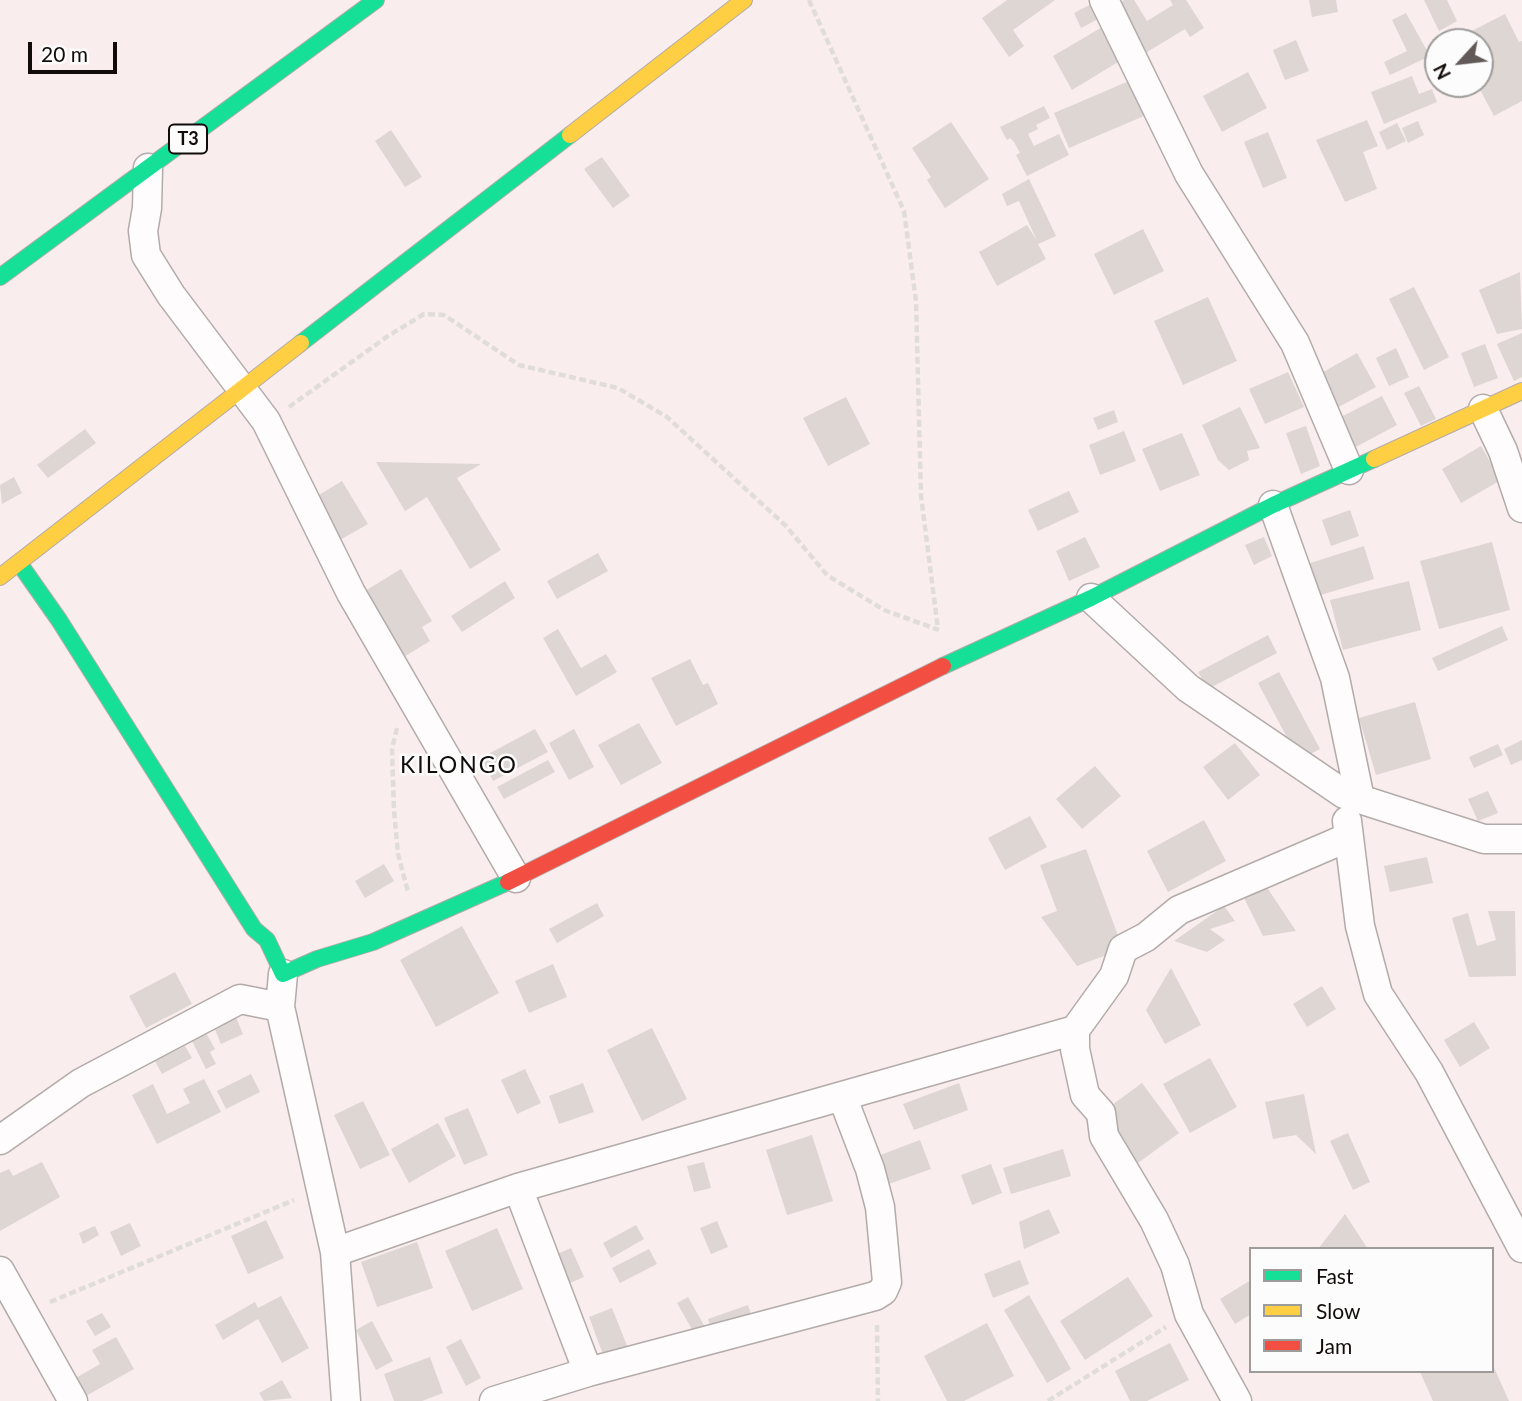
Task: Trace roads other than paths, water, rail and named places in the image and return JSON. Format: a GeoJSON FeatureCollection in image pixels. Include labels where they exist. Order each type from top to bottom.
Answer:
{"type":"FeatureCollection","features":[{"type":"Feature","properties":{"kind":"main road","name":"T3"},"geometry":{"type":"LineString","coordinates":[[0,277],[376,0]]}},
{"type":"Feature","properties":{"kind":"main road"},"geometry":{"type":"LineString","coordinates":[[0,577],[744,0]]}},
{"type":"Feature","properties":{"kind":"main road"},"geometry":{"type":"LineString","coordinates":[[19,563],[60,620],[254,929],[267,940],[283,974],[416,923],[516,878],[982,646],[1091,598],[1273,505],[1522,391]]}},
{"type":"Feature","properties":{"kind":"street"},"geometry":{"type":"LineString","coordinates":[[1104,0],[1189,174],[1295,343],[1349,470]]}},
{"type":"Feature","properties":{"kind":"street"},"geometry":{"type":"LineString","coordinates":[[148,168],[143,231],[146,255],[171,295],[266,421],[351,593],[405,691],[516,878]]}},
{"type":"Feature","properties":{"kind":"street"},"geometry":{"type":"LineString","coordinates":[[1483,409],[1503,450],[1522,508]]}},
{"type":"Feature","properties":{"kind":"street"},"geometry":{"type":"LineString","coordinates":[[1273,505],[1335,678],[1352,796],[1349,837],[1360,926],[1378,994],[1429,1072],[1522,1248]]}},
{"type":"Feature","properties":{"kind":"street"},"geometry":{"type":"LineString","coordinates":[[1091,598],[1188,688],[1352,796],[1484,839],[1522,839]]}},
{"type":"Feature","properties":{"kind":"street"},"geometry":{"type":"LineString","coordinates":[[1237,1401],[1189,1314],[1175,1265],[1154,1220],[1104,1136],[1101,1113],[1085,1095],[1074,1049],[1075,1030],[1114,976],[1123,948],[1146,937],[1179,910],[1349,837]]}},
{"type":"Feature","properties":{"kind":"street"},"geometry":{"type":"LineString","coordinates":[[283,974],[280,1007],[335,1252],[346,1401]]}},
{"type":"Feature","properties":{"kind":"street"},"geometry":{"type":"LineString","coordinates":[[0,1140],[81,1083],[240,999],[280,1007]]}},
{"type":"Feature","properties":{"kind":"street"},"geometry":{"type":"LineString","coordinates":[[335,1252],[518,1188],[1075,1030]]}},
{"type":"Feature","properties":{"kind":"street"},"geometry":{"type":"LineString","coordinates":[[494,1401],[588,1372],[875,1296],[883,1291],[887,1283],[880,1207],[870,1169],[842,1096]]}},
{"type":"Feature","properties":{"kind":"street"},"geometry":{"type":"LineString","coordinates":[[518,1188],[588,1372]]}},
{"type":"Feature","properties":{"kind":"street"},"geometry":{"type":"LineString","coordinates":[[0,1271],[73,1401]]}},
{"type":"Feature","properties":{"kind":"district","name":"KILONGO"},"geometry":{"type":"Point","coordinates":[459,766]}}]}
